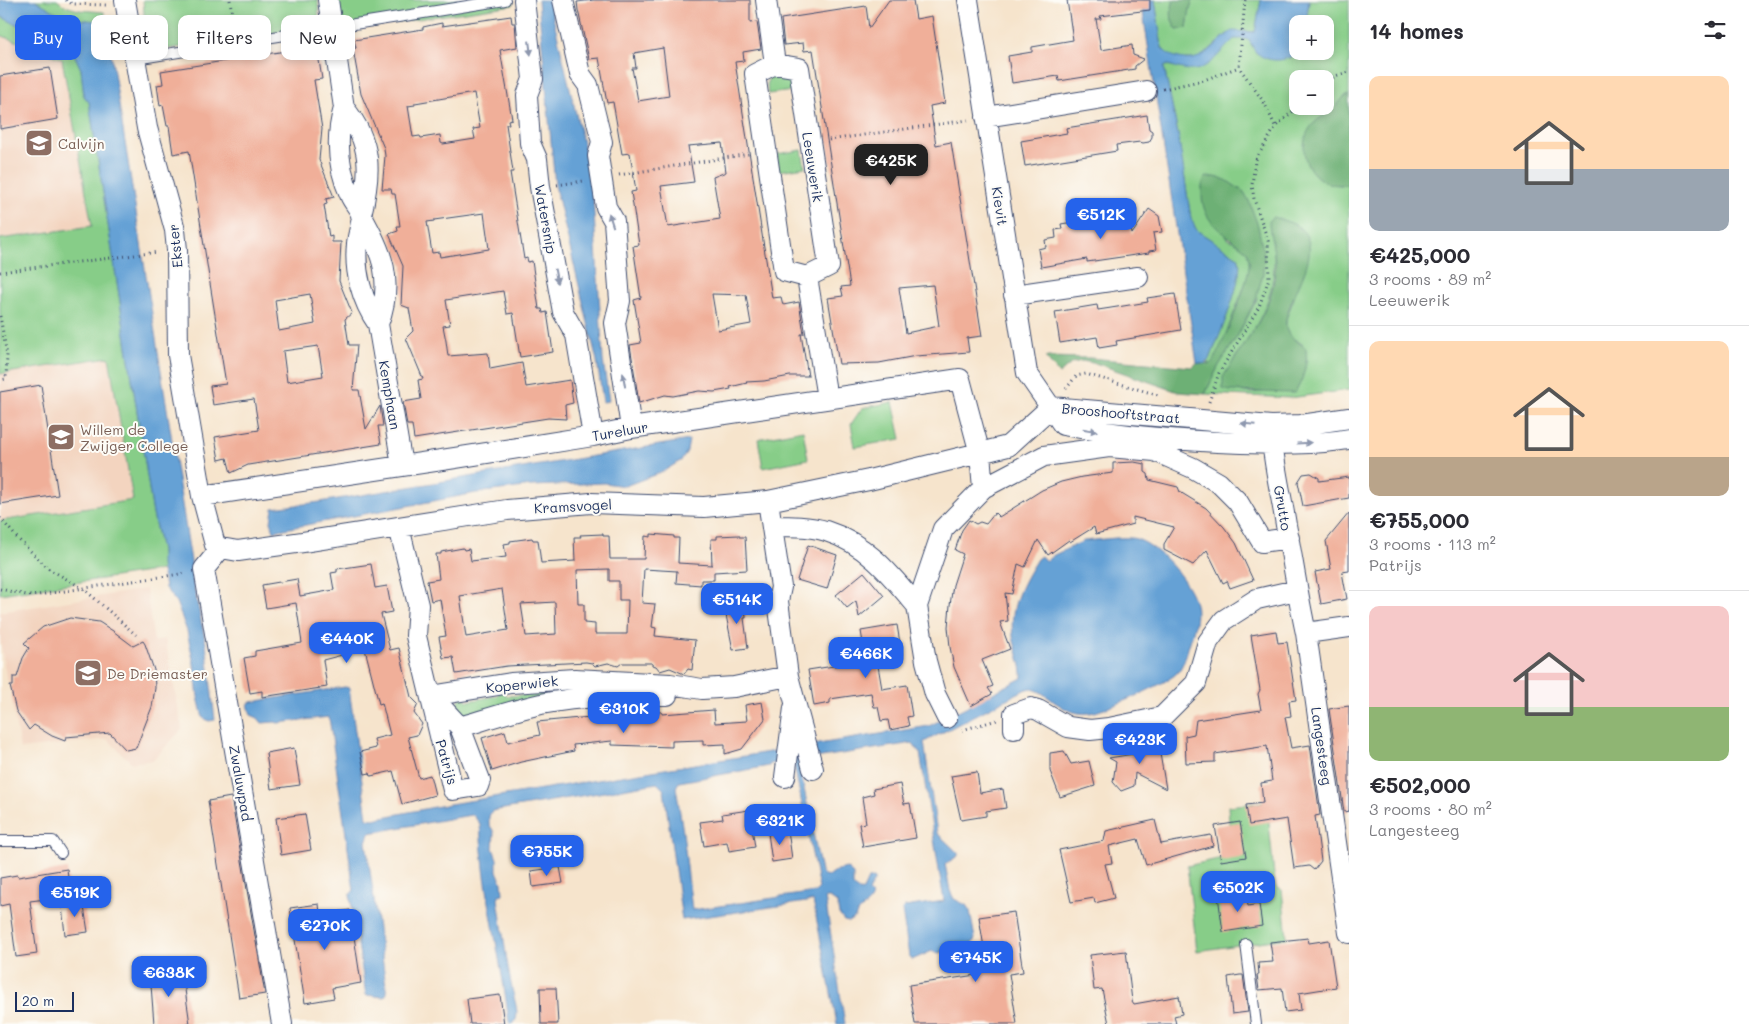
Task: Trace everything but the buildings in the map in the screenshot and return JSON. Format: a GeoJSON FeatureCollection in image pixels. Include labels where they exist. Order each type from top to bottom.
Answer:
{"type":"FeatureCollection","features":[{"type":"Feature","properties":{"kind":"street","name":"Kemphaan"},"geometry":{"type":"LineString","coordinates":[[328,0],[330,15]]}},
{"type":"Feature","properties":{"kind":"street","name":"Watersnip"},"geometry":{"type":"LineString","coordinates":[[524,0],[533,79],[527,95],[530,143],[537,159],[540,187],[563,312],[576,335],[593,436]]}},
{"type":"Feature","properties":{"kind":"street"},"geometry":{"type":"LineString","coordinates":[[563,0],[580,74],[588,85],[602,142],[598,156],[606,207],[614,222],[620,301],[615,323],[631,428]]}},
{"type":"Feature","properties":{"kind":"street"},"geometry":{"type":"LineString","coordinates":[[766,0],[775,64],[755,74],[784,271],[807,277],[827,398]]}},
{"type":"Feature","properties":{"kind":"street","name":"Kievit"},"geometry":{"type":"LineString","coordinates":[[968,0],[1026,374],[1051,407]]}},
{"type":"Feature","properties":{"kind":"street","name":"Ekster"},"geometry":{"type":"LineString","coordinates":[[120,1],[124,15]]}},
{"type":"Feature","properties":{"kind":"street","name":"Ekster"},"geometry":{"type":"LineString","coordinates":[[135,60],[147,128],[175,230],[177,250],[178,355],[202,496]]}},
{"type":"Feature","properties":{"kind":"street","name":"Kemphaan"},"geometry":{"type":"LineString","coordinates":[[337,60],[344,108],[339,124],[338,154],[342,174],[351,197],[375,240],[384,265],[386,290],[378,324]]}},
{"type":"Feature","properties":{"kind":"street","name":"Leeuwerik"},"geometry":{"type":"LineString","coordinates":[[775,64],[799,68],[829,266],[807,277]]}},
{"type":"Feature","properties":{"kind":"street"},"geometry":{"type":"LineString","coordinates":[[986,117],[1146,91]]}},
{"type":"Feature","properties":{"kind":"street","name":"Kemphaan"},"geometry":{"type":"LineString","coordinates":[[344,108],[354,121],[366,149],[369,170],[367,191],[361,215],[356,261],[362,289],[370,312],[378,324],[402,465]]}},
{"type":"Feature","properties":{"kind":"street"},"geometry":{"type":"LineString","coordinates":[[1014,295],[1138,276]]}},
{"type":"Feature","properties":{"kind":"street","name":"Tureluur"},"geometry":{"type":"LineString","coordinates":[[202,496],[593,436],[631,428],[960,379],[980,454]]}},
{"type":"Feature","properties":{"kind":"street","name":"Brooshooftstraat"},"geometry":{"type":"LineString","coordinates":[[1051,407],[1063,425],[1105,433],[1214,442],[1272,435],[1349,439]]}},
{"type":"Feature","properties":{"kind":"street","name":"Kramsvogel"},"geometry":{"type":"LineString","coordinates":[[222,548],[238,551],[507,510],[591,503],[704,507],[768,500],[980,454],[1008,446],[1051,407]]}},
{"type":"Feature","properties":{"kind":"street","name":"Brooshooftstraat"},"geometry":{"type":"LineString","coordinates":[[1272,435],[1302,425],[1349,418]]}},
{"type":"Feature","properties":{"kind":"street","name":"Grutto"},"geometry":{"type":"LineString","coordinates":[[1272,435],[1296,590]]}},
{"type":"Feature","properties":{"kind":"street"},"geometry":{"type":"LineString","coordinates":[[950,724],[935,694],[926,661],[917,606],[943,529],[983,488],[1044,456],[1109,447],[1155,451],[1193,468],[1218,483],[1238,502],[1262,542],[1289,538]]}},
{"type":"Feature","properties":{"kind":"street"},"geometry":{"type":"LineString","coordinates":[[980,454],[983,488]]}},
{"type":"Feature","properties":{"kind":"street"},"geometry":{"type":"LineString","coordinates":[[202,496],[215,545],[222,548]]}},
{"type":"Feature","properties":{"kind":"street"},"geometry":{"type":"LineString","coordinates":[[768,500],[781,587],[778,601],[788,676],[795,699],[798,761]]}},
{"type":"Feature","properties":{"kind":"street"},"geometry":{"type":"LineString","coordinates":[[773,526],[825,531],[851,541],[871,555],[888,571],[917,606]]}},
{"type":"Feature","properties":{"kind":"street","name":"Patrijs"},"geometry":{"type":"LineString","coordinates":[[398,527],[418,605],[416,636],[453,790],[478,786],[480,780],[460,727],[431,696]]}},
{"type":"Feature","properties":{"kind":"street","name":"Zwaluwpad"},"geometry":{"type":"LineString","coordinates":[[222,548],[204,569],[282,1024]]}},
{"type":"Feature","properties":{"kind":"street"},"geometry":{"type":"LineString","coordinates":[[1014,722],[1031,708],[1068,726],[1090,730],[1162,717],[1196,683],[1208,642],[1224,620],[1257,599],[1296,590]]}},
{"type":"Feature","properties":{"kind":"street","name":"Langesteeg"},"geometry":{"type":"LineString","coordinates":[[1296,590],[1306,632],[1349,933]]}},
{"type":"Feature","properties":{"kind":"street"},"geometry":{"type":"LineString","coordinates":[[1306,632],[1349,627]]}},
{"type":"Feature","properties":{"kind":"street","name":"Koperwiek"},"geometry":{"type":"LineString","coordinates":[[460,727],[501,714],[580,698],[624,695],[669,695],[734,687],[788,676]]}},
{"type":"Feature","properties":{"kind":"street","name":"Koperwiek"},"geometry":{"type":"LineString","coordinates":[[431,696],[510,683],[575,679],[670,684],[702,690]]}},
{"type":"Feature","properties":{"kind":"lane"},"geometry":{"type":"LineString","coordinates":[[355,23],[504,0]]}},
{"type":"Feature","properties":{"kind":"lane"},"geometry":{"type":"LineString","coordinates":[[0,841],[53,840],[61,853]]}},
{"type":"Feature","properties":{"kind":"lane"},"geometry":{"type":"LineString","coordinates":[[1246,944],[1256,1024]]}},
{"type":"Feature","properties":{"kind":"path"},"geometry":{"type":"LineString","coordinates":[[66,0],[72,4],[105,6],[120,1]]}},
{"type":"Feature","properties":{"kind":"path"},"geometry":{"type":"LineString","coordinates":[[230,0],[232,15]]}},
{"type":"Feature","properties":{"kind":"path"},"geometry":{"type":"LineString","coordinates":[[1245,0],[1239,67],[1265,104],[1276,126]]}},
{"type":"Feature","properties":{"kind":"path"},"geometry":{"type":"LineString","coordinates":[[1171,88],[1204,80],[1239,67]]}},
{"type":"Feature","properties":{"kind":"path"},"geometry":{"type":"LineString","coordinates":[[1334,77],[1349,72]]}},
{"type":"Feature","properties":{"kind":"path"},"geometry":{"type":"LineString","coordinates":[[1208,405],[1219,373],[1260,307],[1267,285],[1268,241],[1254,199],[1252,185],[1256,161],[1276,126],[1289,115]]}},
{"type":"Feature","properties":{"kind":"path"},"geometry":{"type":"LineString","coordinates":[[552,186],[584,181]]}},
{"type":"Feature","properties":{"kind":"path"},"geometry":{"type":"LineString","coordinates":[[0,272],[160,251]]}},
{"type":"Feature","properties":{"kind":"path"},"geometry":{"type":"LineString","coordinates":[[0,316],[7,355],[6,379],[0,380]]}},
{"type":"Feature","properties":{"kind":"path"},"geometry":{"type":"LineString","coordinates":[[0,518],[19,540],[49,569],[84,589],[136,636]]}},
{"type":"Feature","properties":{"kind":"path"},"geometry":{"type":"LineString","coordinates":[[0,589],[31,596],[189,572]]}},
{"type":"Feature","properties":{"kind":"path"},"geometry":{"type":"LineString","coordinates":[[950,724],[975,727],[1014,722]]}},
{"type":"Feature","properties":{"kind":"shaded area","name":"Calvijn"},"geometry":{"type":"Polygon","coordinates":[[[0,35],[15,41],[15,60],[62,60],[92,227],[0,239],[0,35]]]}},
{"type":"Feature","properties":{"kind":"shaded area","name":"Willem de Zwijger College"},"geometry":{"type":"Polygon","coordinates":[[[109,357],[133,501],[0,521],[0,374],[109,357]]]}},
{"type":"Feature","properties":{"kind":"shaded area","name":"De Driemaster"},"geometry":{"type":"Polygon","coordinates":[[[146,589],[154,642],[165,639],[182,729],[153,760],[132,763],[107,739],[20,749],[10,686],[6,676],[0,640],[0,612],[146,589]]]}},
{"type":"Feature","properties":{"kind":"green space"},"geometry":{"type":"Polygon","coordinates":[[[35,0],[57,0],[65,6],[79,10],[104,12],[105,15],[91,15],[91,20],[81,20],[81,15],[61,15],[35,0]]]}},
{"type":"Feature","properties":{"kind":"green space"},"geometry":{"type":"Polygon","coordinates":[[[143,0],[318,0],[319,15],[281,15],[281,33],[271,34],[271,15],[178,15],[178,47],[168,49],[168,15],[144,15],[143,0]]]}},
{"type":"Feature","properties":{"kind":"green space"},"geometry":{"type":"Polygon","coordinates":[[[338,0],[513,0],[513,5],[355,28],[355,15],[340,15],[338,0]]]}},
{"type":"Feature","properties":{"kind":"green space"},"geometry":{"type":"Polygon","coordinates":[[[1155,0],[1174,0],[1172,16],[1173,23],[1178,30],[1187,27],[1193,0],[1261,0],[1255,32],[1244,31],[1227,34],[1199,59],[1183,59],[1168,55],[1162,48],[1155,0]]]}},
{"type":"Feature","properties":{"kind":"green space"},"geometry":{"type":"Polygon","coordinates":[[[1174,0],[1193,0],[1187,28],[1177,30],[1173,23],[1171,12],[1174,0]]]}},
{"type":"Feature","properties":{"kind":"green space"},"geometry":{"type":"Polygon","coordinates":[[[1309,0],[1349,0],[1349,95],[1345,96],[1334,109],[1334,70],[1289,70],[1289,115],[1326,115],[1313,125],[1313,173],[1330,183],[1349,185],[1349,390],[1290,398],[1205,394],[1218,367],[1257,299],[1244,192],[1222,179],[1207,177],[1228,239],[1238,243],[1247,251],[1250,265],[1248,277],[1218,354],[1211,364],[1207,363],[1230,307],[1240,265],[1238,257],[1199,232],[1191,219],[1178,134],[1164,67],[1183,68],[1206,63],[1223,50],[1234,38],[1249,40],[1256,53],[1289,58],[1289,60],[1334,60],[1334,15],[1307,15],[1309,0]],[[1292,224],[1269,225],[1274,248],[1272,285],[1257,324],[1233,361],[1238,391],[1251,393],[1298,388],[1304,367],[1306,349],[1291,337],[1286,330],[1286,319],[1294,298],[1307,239],[1301,229],[1292,224]]]}},
{"type":"Feature","properties":{"kind":"green space"},"geometry":{"type":"Polygon","coordinates":[[[0,16],[15,24],[15,41],[0,35],[0,16]]]}},
{"type":"Feature","properties":{"kind":"green space"},"geometry":{"type":"Polygon","coordinates":[[[62,60],[77,60],[81,69],[84,96],[89,102],[153,514],[161,550],[162,570],[0,594],[0,521],[133,500],[109,357],[0,374],[0,239],[92,226],[62,60]]]}},
{"type":"Feature","properties":{"kind":"green space"},"geometry":{"type":"Polygon","coordinates":[[[771,74],[789,75],[793,91],[768,94],[767,86],[771,74]]]}},
{"type":"Feature","properties":{"kind":"green space"},"geometry":{"type":"Polygon","coordinates":[[[1349,95],[1349,185],[1339,185],[1323,181],[1316,176],[1307,162],[1304,146],[1305,138],[1313,124],[1325,115],[1334,115],[1334,108],[1344,97],[1349,95]]]}},
{"type":"Feature","properties":{"kind":"green space"},"geometry":{"type":"Polygon","coordinates":[[[802,150],[805,167],[779,171],[777,154],[802,150]]]}},
{"type":"Feature","properties":{"kind":"green space"},"geometry":{"type":"Polygon","coordinates":[[[1207,177],[1226,180],[1244,192],[1258,226],[1264,255],[1263,274],[1256,299],[1205,394],[1178,392],[1098,364],[1082,361],[1072,363],[1059,374],[1045,357],[1090,358],[1192,367],[1197,363],[1211,364],[1228,331],[1248,275],[1249,262],[1247,251],[1217,228],[1206,214],[1203,205],[1202,189],[1203,182],[1207,177]]]}},
{"type":"Feature","properties":{"kind":"green space"},"geometry":{"type":"Polygon","coordinates":[[[1273,217],[1298,227],[1308,240],[1309,253],[1306,267],[1286,321],[1289,334],[1306,349],[1304,372],[1300,384],[1294,393],[1230,391],[1223,389],[1223,377],[1256,326],[1269,299],[1273,285],[1275,263],[1269,220],[1273,217]]]}},
{"type":"Feature","properties":{"kind":"green space"},"geometry":{"type":"Polygon","coordinates":[[[893,402],[901,439],[855,447],[851,424],[862,408],[893,402]]]}},
{"type":"Feature","properties":{"kind":"green space"},"geometry":{"type":"Polygon","coordinates":[[[803,430],[808,459],[763,468],[758,439],[803,430]]]}},
{"type":"Feature","properties":{"kind":"green space"},"geometry":{"type":"Polygon","coordinates":[[[599,685],[462,717],[458,702],[462,696],[468,701],[496,696],[502,690],[507,696],[541,694],[546,687],[552,693],[599,685]]]}},
{"type":"Feature","properties":{"kind":"green space"},"geometry":{"type":"Polygon","coordinates":[[[1267,802],[1275,886],[1282,890],[1287,938],[1197,951],[1187,866],[1231,856],[1228,806],[1267,802]]]}},
{"type":"Feature","properties":{"kind":"water"},"geometry":{"type":"Polygon","coordinates":[[[0,0],[35,0],[61,15],[15,15],[15,24],[0,16],[0,0]]]}},
{"type":"Feature","properties":{"kind":"water"},"geometry":{"type":"Polygon","coordinates":[[[538,0],[549,0],[592,181],[603,360],[609,401],[603,402],[597,361],[555,185],[538,0]]]}},
{"type":"Feature","properties":{"kind":"water"},"geometry":{"type":"Polygon","coordinates":[[[1141,0],[1155,0],[1162,48],[1171,56],[1187,59],[1202,56],[1232,31],[1255,32],[1261,0],[1309,0],[1307,15],[1289,15],[1289,57],[1279,60],[1268,59],[1254,50],[1249,40],[1234,39],[1211,62],[1201,68],[1188,70],[1168,65],[1164,67],[1178,134],[1191,219],[1199,232],[1238,257],[1240,265],[1235,292],[1210,359],[1204,364],[1197,363],[1141,0]]]}},
{"type":"Feature","properties":{"kind":"water"},"geometry":{"type":"Polygon","coordinates":[[[81,20],[91,20],[91,60],[112,60],[193,583],[206,644],[215,720],[209,721],[203,718],[187,631],[176,602],[165,588],[161,565],[161,550],[153,514],[89,102],[84,96],[81,69],[77,60],[81,60],[81,20]]]}},
{"type":"Feature","properties":{"kind":"water"},"geometry":{"type":"Polygon","coordinates":[[[689,440],[687,451],[682,460],[662,472],[625,486],[604,483],[532,486],[476,493],[274,531],[271,522],[273,508],[320,502],[689,440]]]}},
{"type":"Feature","properties":{"kind":"water"},"geometry":{"type":"Polygon","coordinates":[[[1131,538],[1139,540],[1156,550],[1181,576],[1187,586],[1195,604],[1195,625],[1184,660],[1177,673],[1151,689],[1113,706],[1095,712],[1073,712],[1040,692],[1026,689],[924,742],[937,833],[958,853],[958,856],[945,864],[950,891],[954,899],[966,905],[970,911],[975,939],[972,944],[968,947],[938,953],[932,951],[912,960],[909,956],[902,910],[905,907],[944,901],[920,753],[913,743],[815,758],[803,764],[801,774],[821,872],[829,876],[837,870],[847,868],[853,874],[853,886],[858,890],[863,890],[868,879],[874,878],[868,892],[872,896],[871,900],[849,922],[844,921],[839,914],[837,903],[830,898],[825,898],[845,1024],[837,1024],[813,901],[682,920],[664,790],[657,783],[492,811],[489,816],[489,824],[494,832],[493,848],[497,859],[497,871],[502,883],[503,894],[499,895],[498,899],[508,970],[517,1016],[514,1023],[511,1024],[509,1022],[488,899],[480,824],[471,815],[369,833],[366,842],[387,993],[384,997],[366,995],[350,895],[354,890],[329,717],[262,723],[258,718],[251,715],[248,704],[345,687],[349,688],[367,818],[373,819],[450,804],[929,726],[1022,678],[1012,625],[1015,605],[1026,577],[1037,559],[1041,556],[1046,561],[1054,555],[1084,541],[1131,538]],[[793,760],[679,782],[676,787],[692,910],[815,892],[819,888],[793,760]]]}},
{"type":"Feature","properties":{"kind":"place","name":"Calvijn"},"geometry":{"type":"Point","coordinates":[39,143]}},
{"type":"Feature","properties":{"kind":"place","name":"Willem de Zwijger College"},"geometry":{"type":"Point","coordinates":[61,437]}},
{"type":"Feature","properties":{"kind":"place","name":"De Driemaster"},"geometry":{"type":"Point","coordinates":[88,673]}}]}
